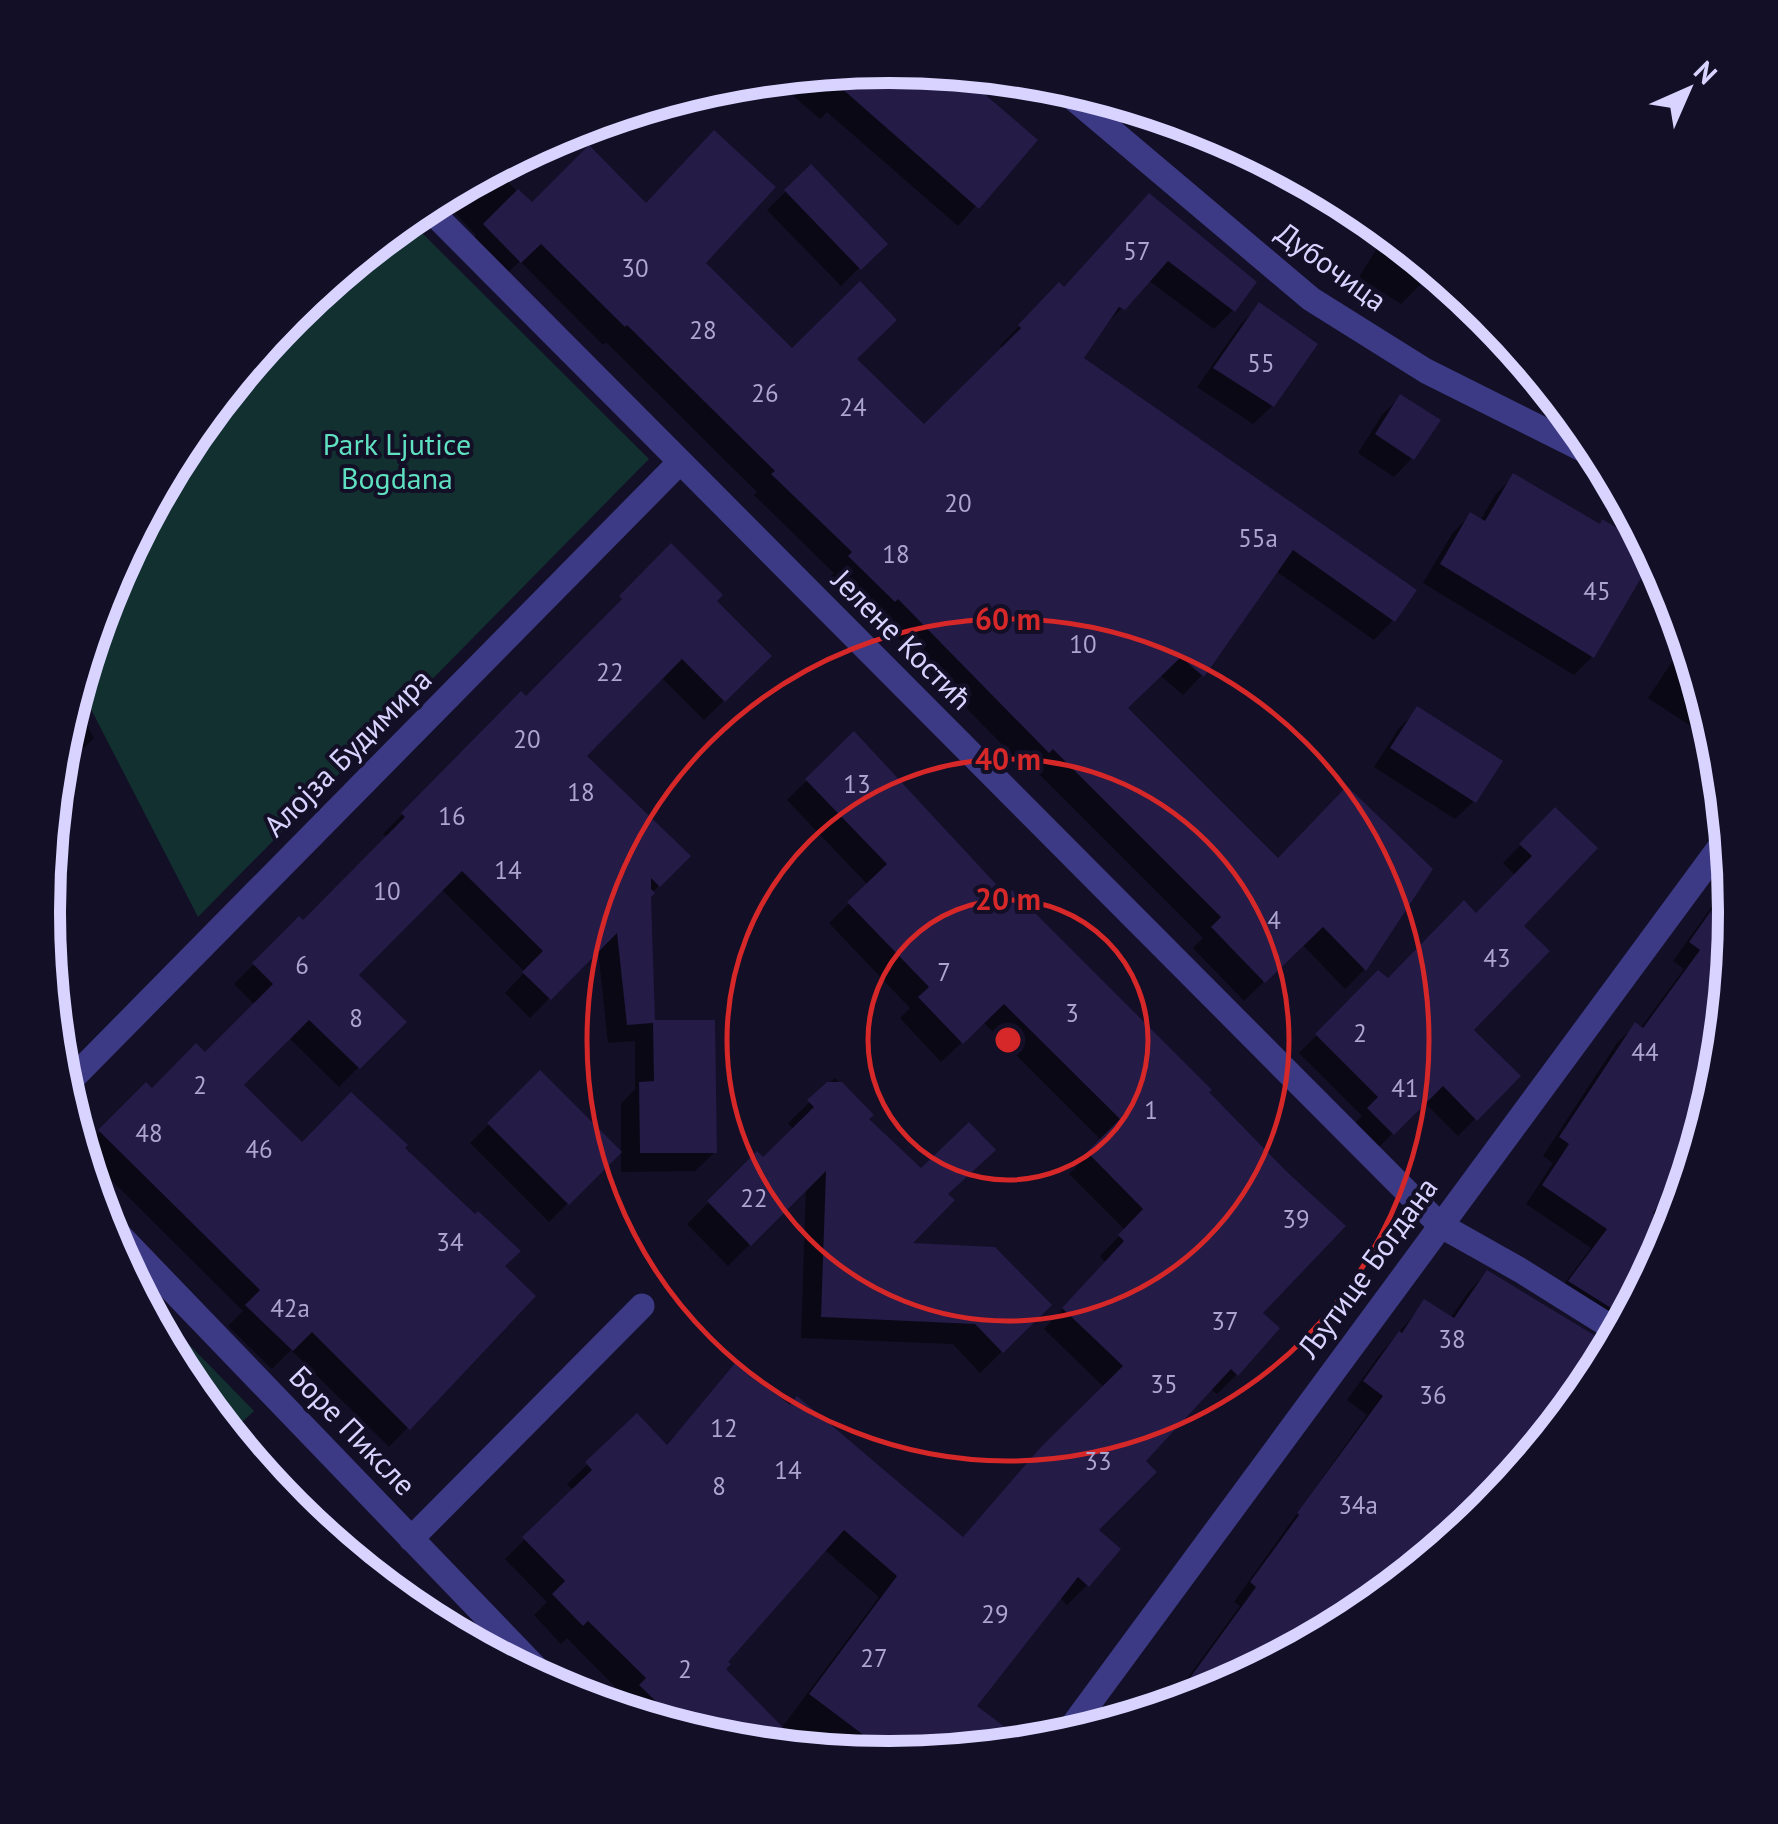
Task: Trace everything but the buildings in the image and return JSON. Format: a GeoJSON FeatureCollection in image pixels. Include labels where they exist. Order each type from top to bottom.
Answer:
{"type":"FeatureCollection","features":[{"type":"Feature","properties":{"kind":"street","name":"Дубочица"},"geometry":{"type":"LineString","coordinates":[[1083,106],[1311,299],[1426,372],[1574,445]]}},
{"type":"Feature","properties":{"kind":"street","name":"Јелене Костић"},"geometry":{"type":"LineString","coordinates":[[437,217],[1440,1225],[1608,1325]]}},
{"type":"Feature","properties":{"kind":"street","name":"Алојза Будимира"},"geometry":{"type":"LineString","coordinates":[[76,1075],[680,463]]}},
{"type":"Feature","properties":{"kind":"street","name":"Љутице Богдана"},"geometry":{"type":"LineString","coordinates":[[1077,1719],[1716,853]]}},
{"type":"Feature","properties":{"kind":"street","name":"Боре Пиксле"},"geometry":{"type":"LineString","coordinates":[[131,1247],[526,1658]]}},
{"type":"Feature","properties":{"kind":"street"},"geometry":{"type":"LineString","coordinates":[[411,1539],[642,1306]]}},
{"type":"Feature","properties":{"kind":"green space","name":"Park Ljutice Bogdana"},"geometry":{"type":"Polygon","coordinates":[[[419,230],[649,459],[198,917],[87,701],[104,646],[145,545],[171,497],[231,407],[266,365],[342,289],[419,230]]]}},
{"type":"Feature","properties":{"kind":"green space"},"geometry":{"type":"Polygon","coordinates":[[[171,1326],[254,1411],[238,1426],[171,1326]]]}}]}
